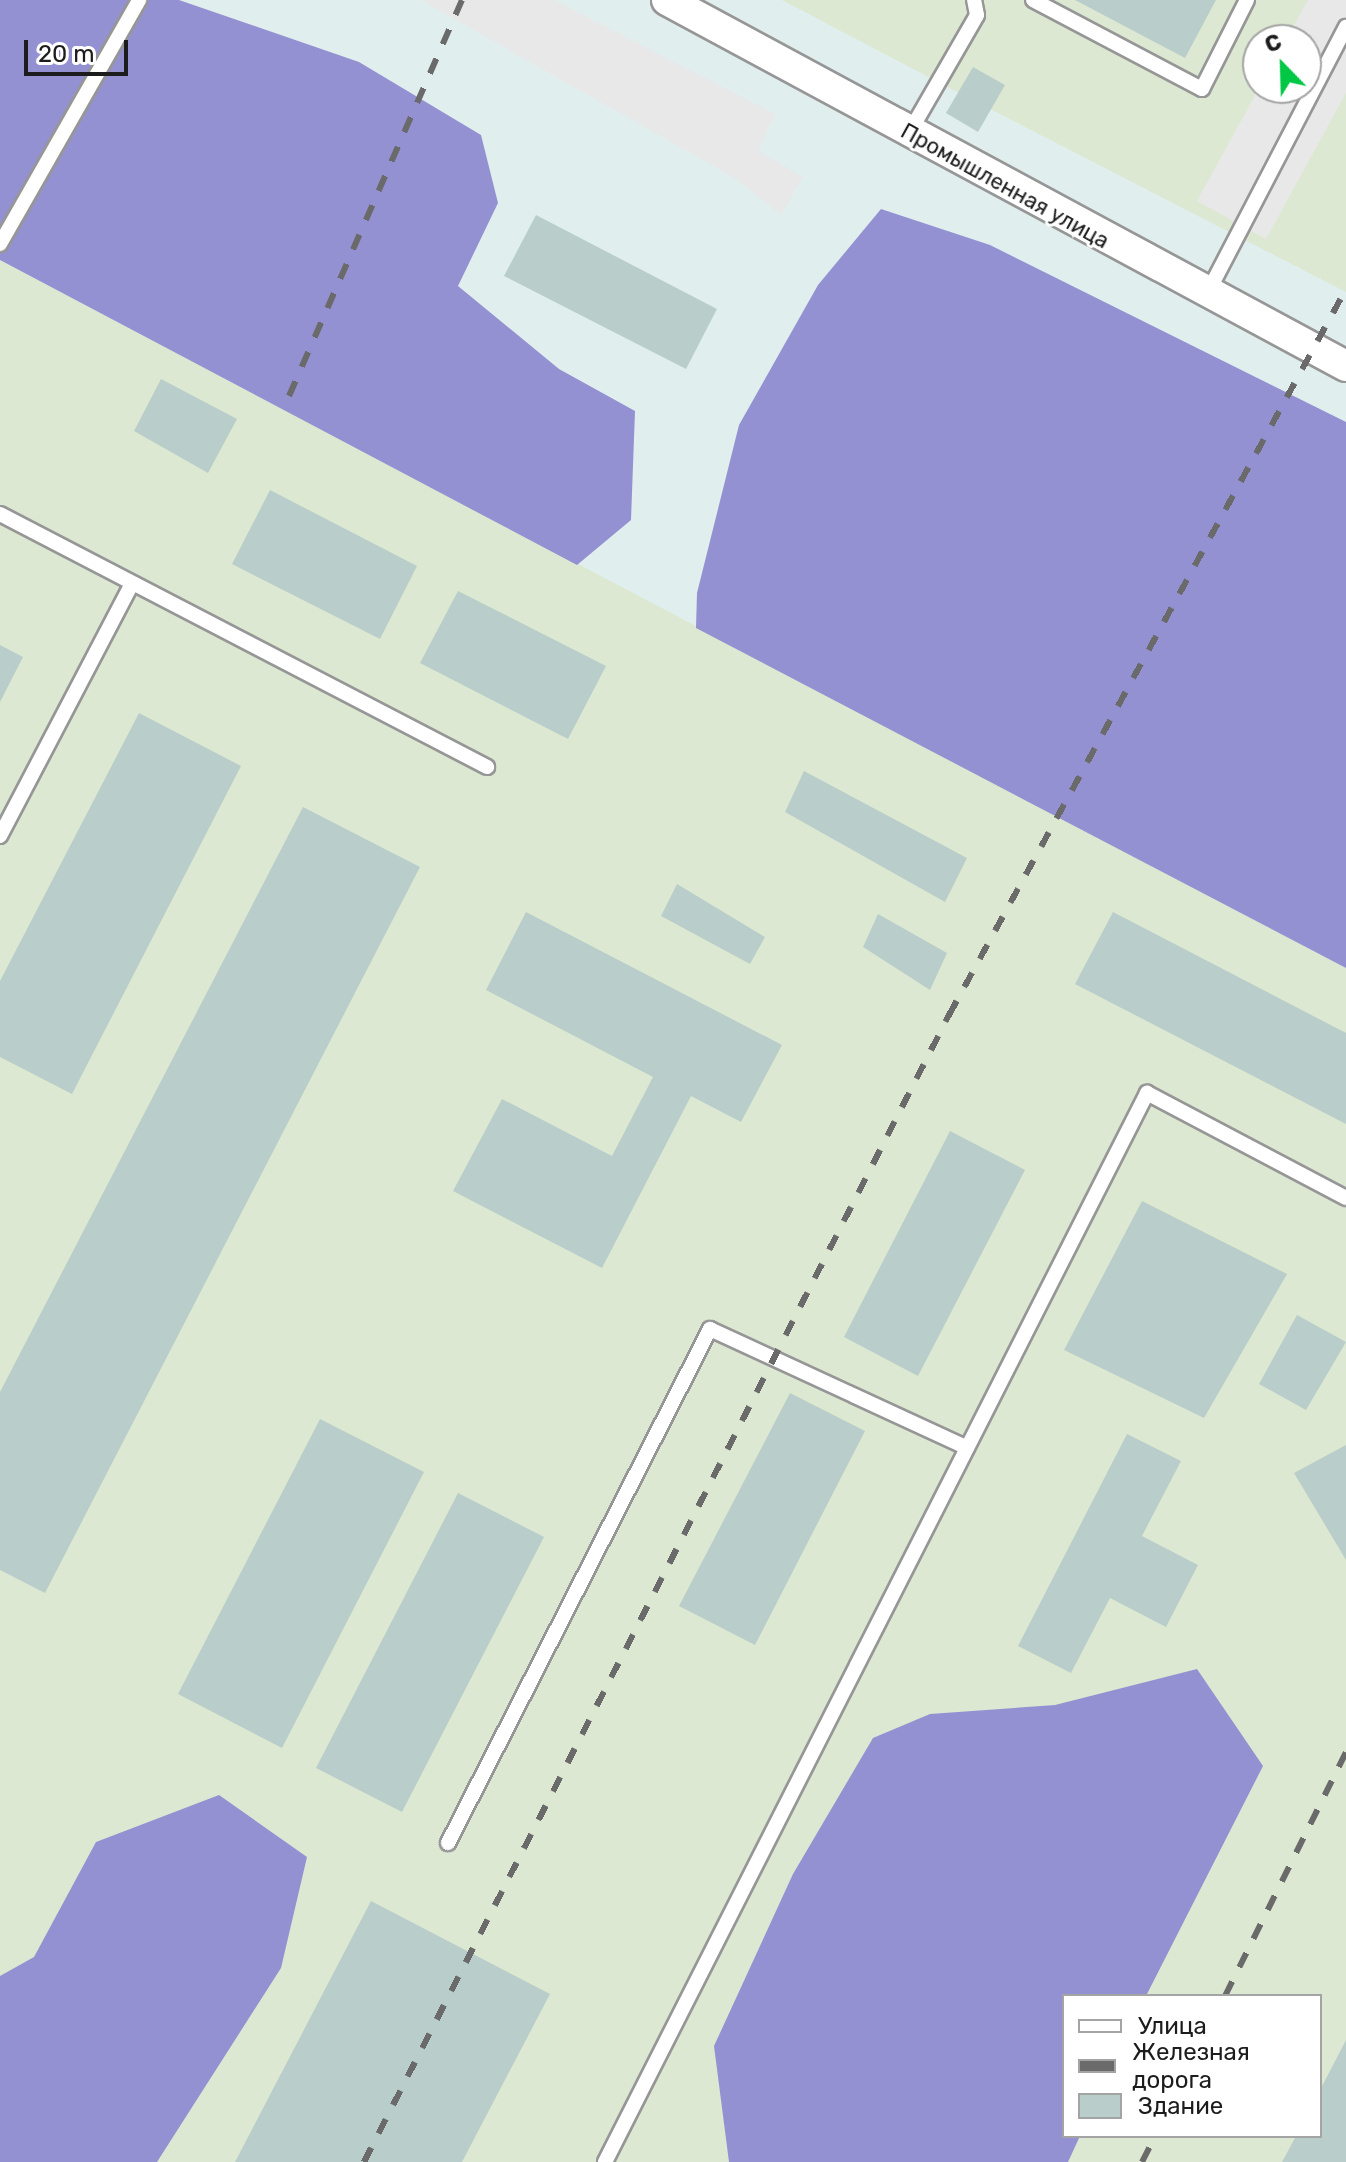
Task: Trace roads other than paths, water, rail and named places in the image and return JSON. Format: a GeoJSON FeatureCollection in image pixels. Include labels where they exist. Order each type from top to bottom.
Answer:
{"type":"FeatureCollection","features":[{"type":"Feature","properties":{"kind":"street","name":"Промышленная улица"},"geometry":{"type":"LineString","coordinates":[[667,0],[1207,295],[1346,366]]}},
{"type":"Feature","properties":{"kind":"lane"},"geometry":{"type":"LineString","coordinates":[[0,244],[139,0]]}},
{"type":"Feature","properties":{"kind":"lane"},"geometry":{"type":"LineString","coordinates":[[909,133],[977,15],[974,0]]}},
{"type":"Feature","properties":{"kind":"lane"},"geometry":{"type":"LineString","coordinates":[[1033,0],[1202,89],[1247,0]]}},
{"type":"Feature","properties":{"kind":"lane"},"geometry":{"type":"LineString","coordinates":[[1207,295],[1346,27]]}},
{"type":"Feature","properties":{"kind":"lane"},"geometry":{"type":"LineString","coordinates":[[0,514],[487,767]]}},
{"type":"Feature","properties":{"kind":"lane"},"geometry":{"type":"LineString","coordinates":[[0,836],[132,583]]}},
{"type":"Feature","properties":{"kind":"lane"},"geometry":{"type":"LineString","coordinates":[[605,2162],[1147,1093],[1346,1198]]}},
{"type":"Feature","properties":{"kind":"lane"},"geometry":{"type":"LineString","coordinates":[[448,1843],[710,1329],[967,1448]]}},
{"type":"Feature","properties":{"kind":"railway"},"geometry":{"type":"LineString","coordinates":[[289,396],[462,0]]}},
{"type":"Feature","properties":{"kind":"railway"},"geometry":{"type":"LineString","coordinates":[[364,2162],[949,1015],[1346,289]]}},
{"type":"Feature","properties":{"kind":"railway"},"geometry":{"type":"LineString","coordinates":[[1226,1994],[1346,1752]]}},
{"type":"Feature","properties":{"kind":"railway"},"geometry":{"type":"LineString","coordinates":[[1142,2162],[1154,2138]]}}]}
